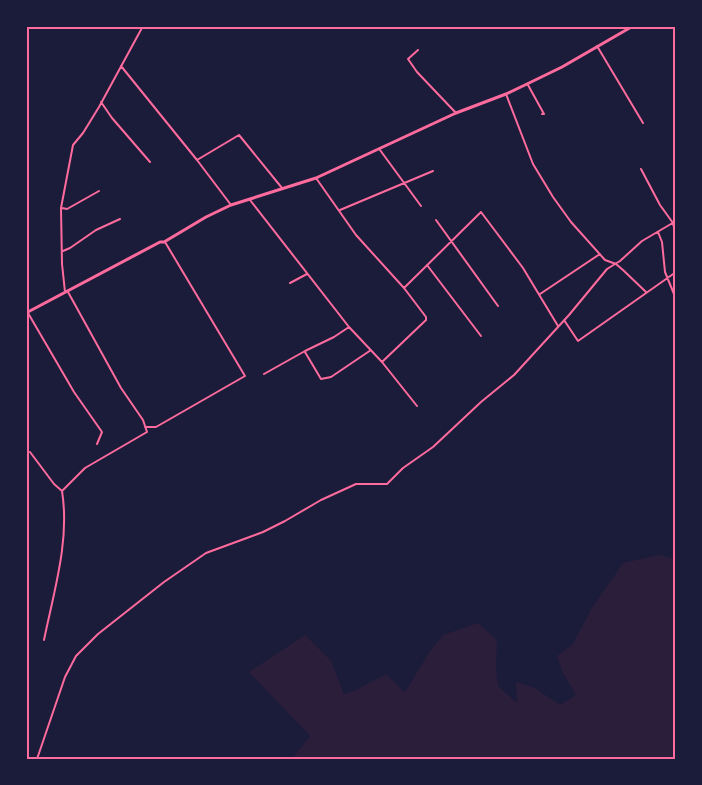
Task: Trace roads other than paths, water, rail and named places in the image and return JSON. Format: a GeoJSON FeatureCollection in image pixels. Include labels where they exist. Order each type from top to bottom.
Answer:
{"type":"FeatureCollection","features":[{"type":"Feature","properties":{"kind":"main road"},"geometry":{"type":"LineString","coordinates":[[27,313],[231,205],[284,190],[316,178],[456,112],[506,94],[562,67],[633,26]]}},
{"type":"Feature","properties":{"kind":"street"},"geometry":{"type":"LineString","coordinates":[[62,491],[85,468],[147,432],[143,420],[121,388],[66,292],[62,251],[61,208],[73,145],[83,133],[143,26]]}},
{"type":"Feature","properties":{"kind":"street"},"geometry":{"type":"LineString","coordinates":[[597,46],[643,123]]}},
{"type":"Feature","properties":{"kind":"street"},"geometry":{"type":"LineString","coordinates":[[418,50],[408,59],[417,72],[456,112]]}},
{"type":"Feature","properties":{"kind":"street"},"geometry":{"type":"LineString","coordinates":[[121,66],[231,205]]}},
{"type":"Feature","properties":{"kind":"street"},"geometry":{"type":"LineString","coordinates":[[527,84],[544,114],[542,114]]}},
{"type":"Feature","properties":{"kind":"street"},"geometry":{"type":"LineString","coordinates":[[506,94],[533,164],[559,206],[605,260],[616,264],[646,292]]}},
{"type":"Feature","properties":{"kind":"street"},"geometry":{"type":"LineString","coordinates":[[101,102],[112,118],[150,162]]}},
{"type":"Feature","properties":{"kind":"street"},"geometry":{"type":"LineString","coordinates":[[197,160],[239,135],[284,190]]}},
{"type":"Feature","properties":{"kind":"street"},"geometry":{"type":"LineString","coordinates":[[379,148],[421,206]]}},
{"type":"Feature","properties":{"kind":"street"},"geometry":{"type":"LineString","coordinates":[[641,169],[660,205],[674,222],[676,236]]}},
{"type":"Feature","properties":{"kind":"street"},"geometry":{"type":"LineString","coordinates":[[340,210],[433,170]]}},
{"type":"Feature","properties":{"kind":"street"},"geometry":{"type":"LineString","coordinates":[[316,178],[340,210],[356,236],[404,288],[426,317],[426,320],[382,362]]}},
{"type":"Feature","properties":{"kind":"street"},"geometry":{"type":"LineString","coordinates":[[61,208],[68,209],[99,191]]}},
{"type":"Feature","properties":{"kind":"street"},"geometry":{"type":"LineString","coordinates":[[250,200],[349,327],[382,362],[417,406]]}},
{"type":"Feature","properties":{"kind":"street"},"geometry":{"type":"LineString","coordinates":[[404,288],[482,212],[524,268],[558,326]]}},
{"type":"Feature","properties":{"kind":"street"},"geometry":{"type":"LineString","coordinates":[[62,251],[70,248],[96,230],[120,219]]}},
{"type":"Feature","properties":{"kind":"street"},"geometry":{"type":"LineString","coordinates":[[436,220],[498,306]]}},
{"type":"Feature","properties":{"kind":"street"},"geometry":{"type":"LineString","coordinates":[[37,759],[65,677],[76,656],[98,634],[175,573],[206,553],[263,532],[321,500],[356,484],[387,484],[403,468],[433,447],[481,402],[514,375],[564,320],[607,268],[616,264],[642,241],[674,222]]}},
{"type":"Feature","properties":{"kind":"street"},"geometry":{"type":"LineString","coordinates":[[658,232],[662,242],[664,268],[676,298]]}},
{"type":"Feature","properties":{"kind":"street"},"geometry":{"type":"LineString","coordinates":[[145,427],[156,426],[245,376],[164,242]]}},
{"type":"Feature","properties":{"kind":"street"},"geometry":{"type":"LineString","coordinates":[[540,294],[600,254]]}},
{"type":"Feature","properties":{"kind":"street"},"geometry":{"type":"LineString","coordinates":[[427,265],[481,336]]}},
{"type":"Feature","properties":{"kind":"street"},"geometry":{"type":"LineString","coordinates":[[564,320],[578,341],[676,272]]}},
{"type":"Feature","properties":{"kind":"street"},"geometry":{"type":"LineString","coordinates":[[290,283],[307,274]]}},
{"type":"Feature","properties":{"kind":"street"},"geometry":{"type":"LineString","coordinates":[[27,313],[74,392],[102,432],[97,444]]}},
{"type":"Feature","properties":{"kind":"street"},"geometry":{"type":"LineString","coordinates":[[264,374],[349,327]]}},
{"type":"Feature","properties":{"kind":"street"},"geometry":{"type":"LineString","coordinates":[[305,351],[321,379],[331,377],[371,350]]}},
{"type":"Feature","properties":{"kind":"street"},"geometry":{"type":"LineString","coordinates":[[30,452],[54,484],[62,491],[65,512],[62,549],[55,593],[44,640]]}}]}
